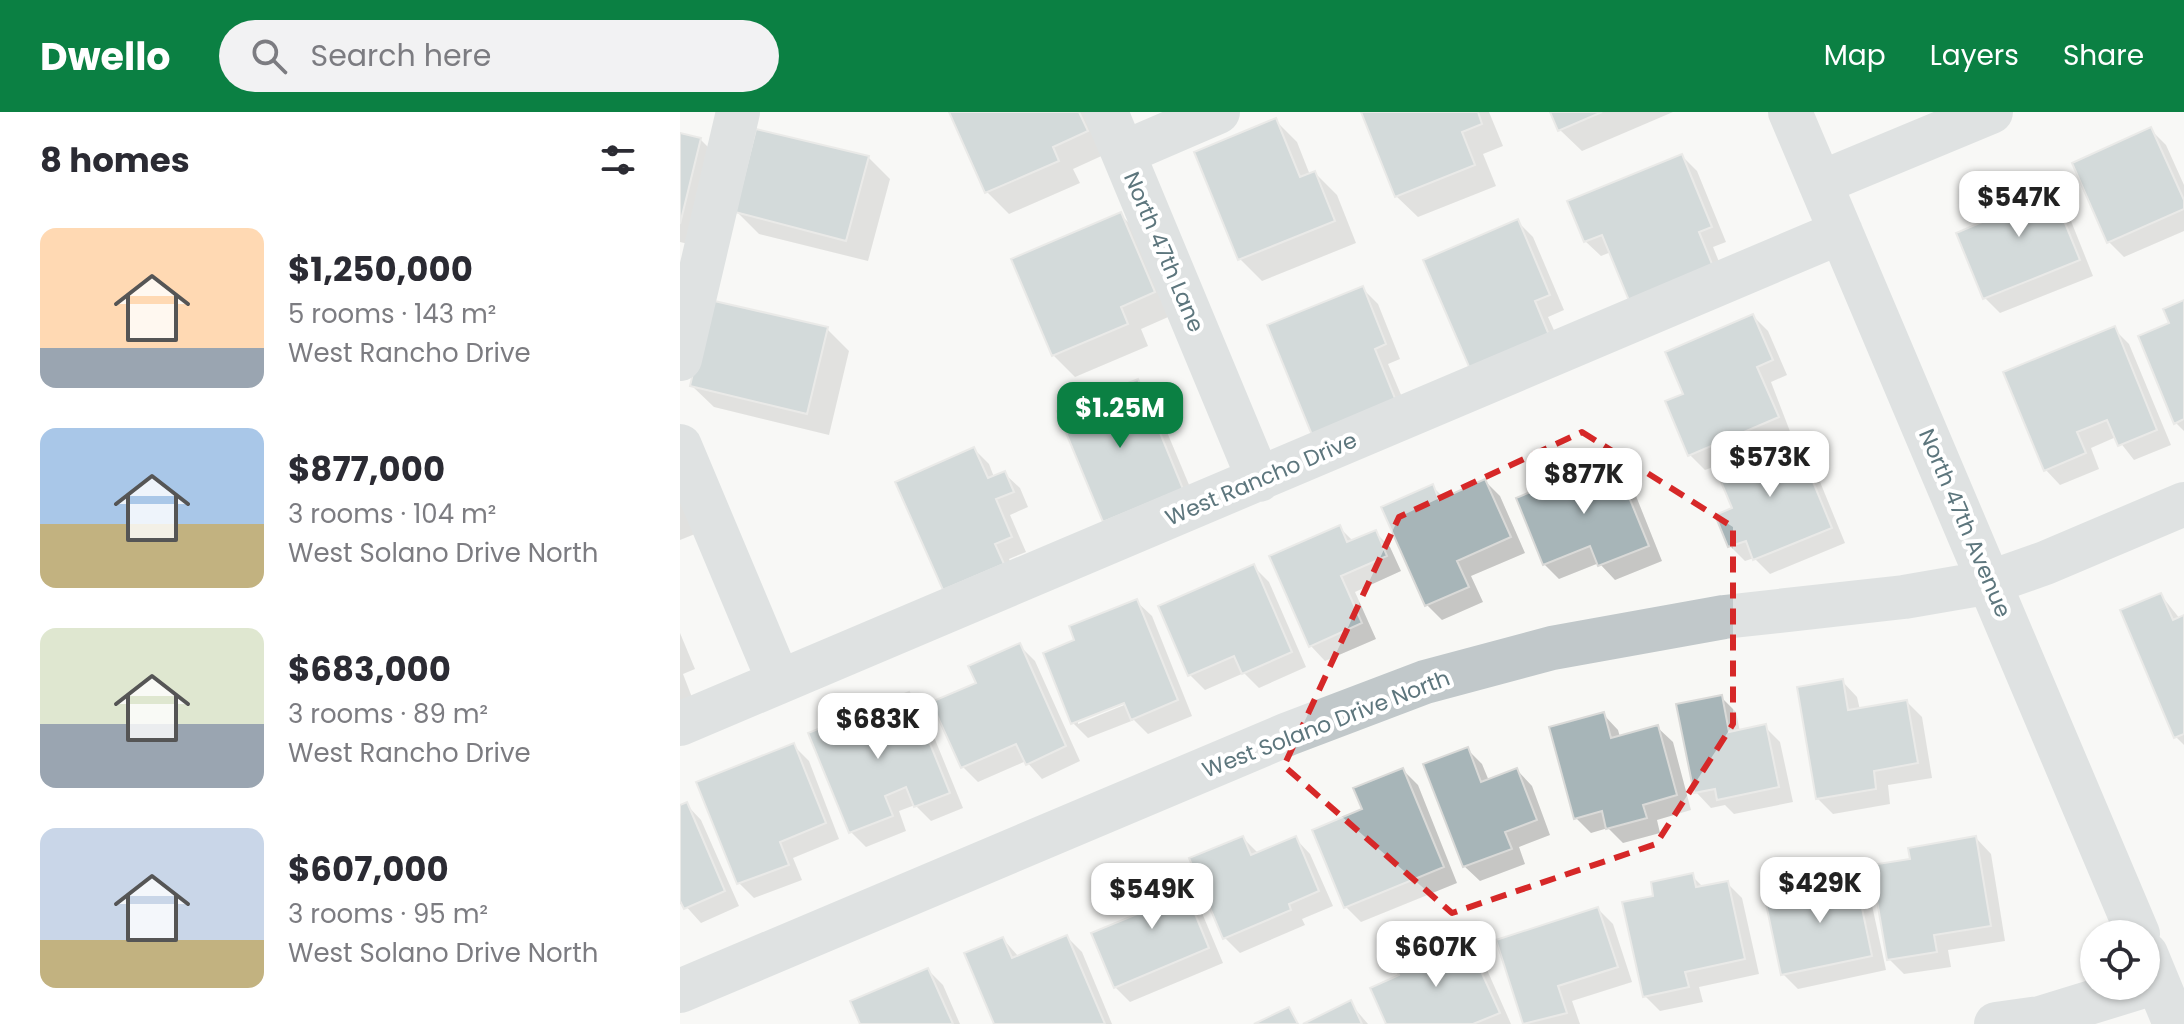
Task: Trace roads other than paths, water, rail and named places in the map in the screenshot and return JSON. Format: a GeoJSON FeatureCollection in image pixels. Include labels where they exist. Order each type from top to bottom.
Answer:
{"type":"FeatureCollection","features":[{"type":"Feature","properties":{"kind":"street"},"geometry":{"type":"LineString","coordinates":[[680,359],[738,112]]}},
{"type":"Feature","properties":{"kind":"street","name":"North 47th Lane"},"geometry":{"type":"LineString","coordinates":[[1106,112],[1259,480]]}},
{"type":"Feature","properties":{"kind":"street"},"geometry":{"type":"LineString","coordinates":[[1123,153],[1218,112]]}},
{"type":"Feature","properties":{"kind":"street","name":"North 47th Avenue"},"geometry":{"type":"LineString","coordinates":[[1790,112],[2132,920]]}},
{"type":"Feature","properties":{"kind":"street"},"geometry":{"type":"LineString","coordinates":[[1820,183],[1991,112]]}},
{"type":"Feature","properties":{"kind":"street","name":"West Rancho Drive"},"geometry":{"type":"LineString","coordinates":[[680,724],[1841,232]]}},
{"type":"Feature","properties":{"kind":"street"},"geometry":{"type":"LineString","coordinates":[[680,446],[779,682]]}},
{"type":"Feature","properties":{"kind":"street","name":"West Solano Drive North"},"geometry":{"type":"LineString","coordinates":[[680,991],[1288,734],[1425,682],[1552,648],[1724,617],[1904,597],[1991,582],[2045,563],[2184,504]]}},
{"type":"Feature","properties":{"kind":"street"},"geometry":{"type":"LineString","coordinates":[[2160,986],[2175,1024]]}},
{"type":"Feature","properties":{"kind":"street"},"geometry":{"type":"LineString","coordinates":[[1996,1024],[2040,1018],[2090,1000]]}}]}
